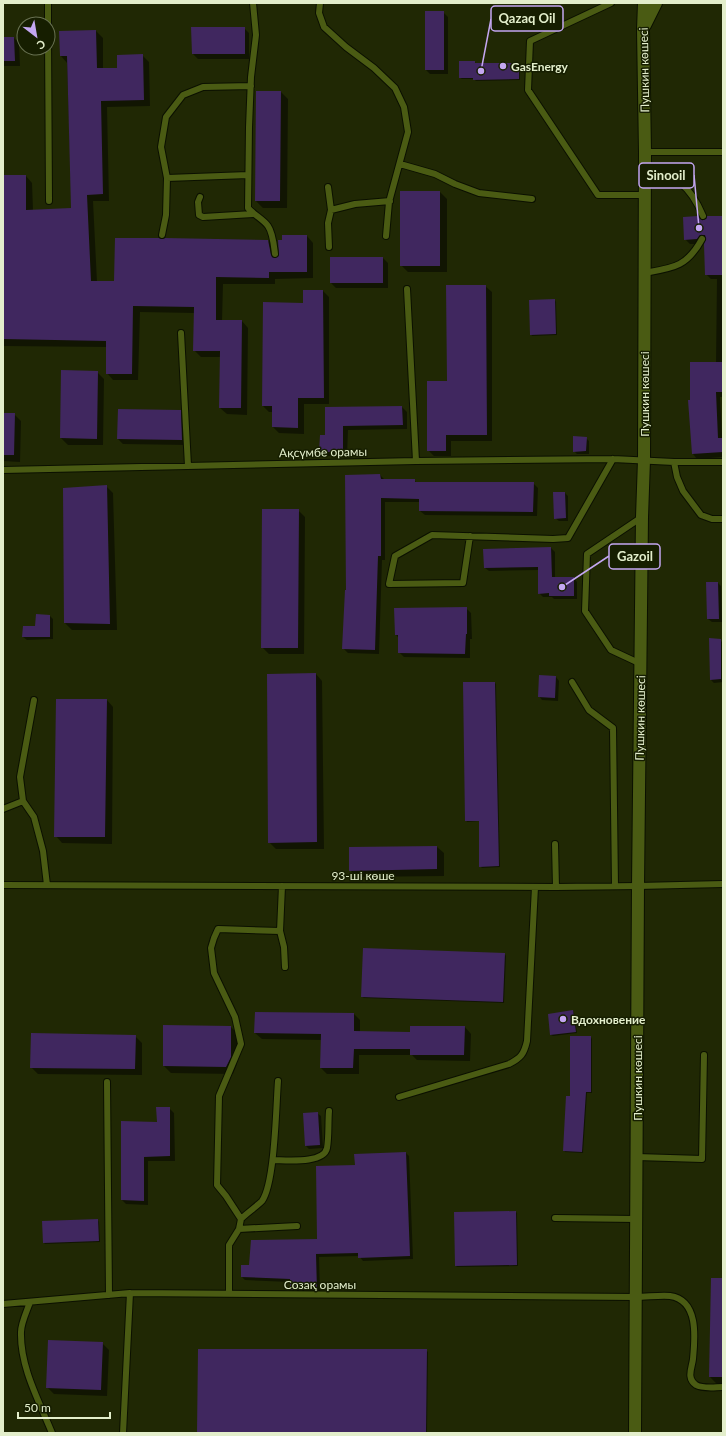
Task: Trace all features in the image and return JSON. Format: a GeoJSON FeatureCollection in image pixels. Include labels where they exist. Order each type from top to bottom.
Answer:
{"type":"FeatureCollection","features":[{"type":"Feature","properties":{"kind":"main road","name":"Пушкин көшесі"},"geometry":{"type":"LineString","coordinates":[[635,1433],[638,886],[644,460],[644,3]]}},
{"type":"Feature","properties":{"kind":"main road"},"geometry":{"type":"LineString","coordinates":[[643,30],[656,3]]}},
{"type":"Feature","properties":{"kind":"lane"},"geometry":{"type":"LineString","coordinates":[[48,3],[48,16]]}},
{"type":"Feature","properties":{"kind":"lane"},"geometry":{"type":"LineString","coordinates":[[253,3],[256,35],[251,86],[248,208],[268,226],[275,254]]}},
{"type":"Feature","properties":{"kind":"lane"},"geometry":{"type":"LineString","coordinates":[[320,3],[319,13],[324,27],[346,47],[374,68],[395,88],[404,107],[408,132],[390,201],[386,236]]}},
{"type":"Feature","properties":{"kind":"lane"},"geometry":{"type":"LineString","coordinates":[[611,3],[530,42],[528,90],[598,195],[644,195]]}},
{"type":"Feature","properties":{"kind":"lane"},"geometry":{"type":"LineString","coordinates":[[48,56],[49,201]]}},
{"type":"Feature","properties":{"kind":"lane"},"geometry":{"type":"LineString","coordinates":[[162,234],[166,216],[167,178],[161,147],[166,117],[183,95],[203,87],[251,86]]}},
{"type":"Feature","properties":{"kind":"lane"},"geometry":{"type":"LineString","coordinates":[[645,152],[723,152]]}},
{"type":"Feature","properties":{"kind":"lane"},"geometry":{"type":"LineString","coordinates":[[400,164],[435,174],[455,184],[479,193],[532,199]]}},
{"type":"Feature","properties":{"kind":"lane"},"geometry":{"type":"LineString","coordinates":[[644,167],[670,176],[688,189],[698,203],[703,216]]}},
{"type":"Feature","properties":{"kind":"lane"},"geometry":{"type":"LineString","coordinates":[[167,178],[248,175]]}},
{"type":"Feature","properties":{"kind":"lane"},"geometry":{"type":"LineString","coordinates":[[328,187],[331,210],[328,223],[330,247]]}},
{"type":"Feature","properties":{"kind":"lane"},"geometry":{"type":"LineString","coordinates":[[200,197],[198,202],[199,215],[203,217],[253,214]]}},
{"type":"Feature","properties":{"kind":"lane"},"geometry":{"type":"LineString","coordinates":[[331,210],[356,204],[390,201]]}},
{"type":"Feature","properties":{"kind":"lane"},"geometry":{"type":"LineString","coordinates":[[644,273],[671,268],[686,261],[695,252],[702,239]]}},
{"type":"Feature","properties":{"kind":"lane"},"geometry":{"type":"LineString","coordinates":[[408,289],[416,461]]}},
{"type":"Feature","properties":{"kind":"lane"},"geometry":{"type":"LineString","coordinates":[[181,333],[188,466]]}},
{"type":"Feature","properties":{"kind":"lane"},"geometry":{"type":"LineString","coordinates":[[470,536],[463,583],[389,584],[395,556],[432,535],[470,536],[553,539],[568,538],[612,459]]}},
{"type":"Feature","properties":{"kind":"lane","name":"Ақсүмбе орамы"},"geometry":{"type":"LineString","coordinates":[[3,470],[416,461],[612,459],[674,462],[723,462]]}},
{"type":"Feature","properties":{"kind":"lane"},"geometry":{"type":"LineString","coordinates":[[674,462],[677,477],[683,491],[701,515],[712,519],[723,519]]}},
{"type":"Feature","properties":{"kind":"lane"},"geometry":{"type":"LineString","coordinates":[[641,664],[611,650],[585,611],[587,554],[642,517]]}},
{"type":"Feature","properties":{"kind":"lane"},"geometry":{"type":"LineString","coordinates":[[572,682],[589,710],[613,728],[615,886]]}},
{"type":"Feature","properties":{"kind":"lane"},"geometry":{"type":"LineString","coordinates":[[34,700],[20,776],[23,801],[34,817],[42,844],[47,885]]}},
{"type":"Feature","properties":{"kind":"lane"},"geometry":{"type":"LineString","coordinates":[[3,809],[23,801]]}},
{"type":"Feature","properties":{"kind":"lane"},"geometry":{"type":"LineString","coordinates":[[555,844],[556,886]]}},
{"type":"Feature","properties":{"kind":"lane","name":"93-ші көше"},"geometry":{"type":"LineString","coordinates":[[3,885],[638,886],[723,884]]}},
{"type":"Feature","properties":{"kind":"lane"},"geometry":{"type":"LineString","coordinates":[[282,886],[280,931],[284,947],[285,967]]}},
{"type":"Feature","properties":{"kind":"lane"},"geometry":{"type":"LineString","coordinates":[[399,1097],[509,1064],[518,1059],[525,1052],[527,1041],[535,886]]}},
{"type":"Feature","properties":{"kind":"lane"},"geometry":{"type":"LineString","coordinates":[[241,1219],[217,1185],[217,1169],[219,1096],[242,1044],[235,1017],[214,972],[211,948],[218,929],[280,931]]}},
{"type":"Feature","properties":{"kind":"lane"},"geometry":{"type":"LineString","coordinates":[[637,1156],[702,1159],[704,1055]]}},
{"type":"Feature","properties":{"kind":"lane"},"geometry":{"type":"LineString","coordinates":[[229,1294],[229,1245],[238,1229],[241,1219],[262,1200],[267,1190],[272,1160],[278,1081]]}},
{"type":"Feature","properties":{"kind":"lane"},"geometry":{"type":"LineString","coordinates":[[107,1082],[109,1295]]}},
{"type":"Feature","properties":{"kind":"lane"},"geometry":{"type":"LineString","coordinates":[[272,1160],[313,1159],[321,1157],[327,1150],[329,1111]]}},
{"type":"Feature","properties":{"kind":"lane"},"geometry":{"type":"LineString","coordinates":[[556,1218],[636,1220]]}},
{"type":"Feature","properties":{"kind":"lane"},"geometry":{"type":"LineString","coordinates":[[238,1229],[297,1226]]}},
{"type":"Feature","properties":{"kind":"lane"},"geometry":{"type":"LineString","coordinates":[[123,1433],[130,1294]]}},
{"type":"Feature","properties":{"kind":"lane","name":"Созақ орамы"},"geometry":{"type":"LineString","coordinates":[[3,1304],[130,1294],[671,1296],[682,1301],[692,1311],[694,1322],[693,1360],[690,1371],[690,1379],[696,1385],[705,1387],[723,1387]]}},
{"type":"Feature","properties":{"kind":"lane"},"geometry":{"type":"LineString","coordinates":[[30,1302],[20,1331],[23,1354],[32,1388],[52,1433]]}},
{"type":"Feature","properties":{"kind":"building"},"geometry":{"type":"Polygon","coordinates":[[[425,11],[444,11],[444,70],[425,70],[425,11]]]}},
{"type":"Feature","properties":{"kind":"building"},"geometry":{"type":"Polygon","coordinates":[[[191,27],[245,27],[245,54],[192,54],[191,27]]]}},
{"type":"Feature","properties":{"kind":"building"},"geometry":{"type":"Polygon","coordinates":[[[96,30],[97,68],[117,68],[117,55],[143,54],[144,100],[101,101],[103,194],[87,195],[91,281],[114,281],[115,238],[268,240],[271,255],[275,258],[279,255],[278,240],[282,240],[282,235],[307,235],[307,272],[269,272],[269,278],[216,277],[216,320],[242,320],[241,408],[219,408],[220,351],[193,351],[194,307],[133,306],[132,374],[106,374],[106,341],[3,339],[3,175],[26,175],[26,210],[71,208],[67,56],[60,56],[59,31],[96,30]]]}},
{"type":"Feature","properties":{"kind":"building"},"geometry":{"type":"Polygon","coordinates":[[[3,37],[14,37],[15,61],[3,61],[3,37]]]}},
{"type":"Feature","properties":{"kind":"building"},"geometry":{"type":"Polygon","coordinates":[[[459,61],[475,61],[475,63],[519,63],[519,79],[473,80],[473,78],[459,78],[459,61]]]}},
{"type":"Feature","properties":{"kind":"building"},"geometry":{"type":"Polygon","coordinates":[[[256,91],[281,91],[280,201],[255,201],[256,91]]]}},
{"type":"Feature","properties":{"kind":"building"},"geometry":{"type":"Polygon","coordinates":[[[400,191],[440,191],[440,266],[400,266],[400,191]]]}},
{"type":"Feature","properties":{"kind":"building"},"geometry":{"type":"Polygon","coordinates":[[[698,216],[703,220],[706,219],[707,216],[722,216],[723,275],[705,275],[705,235],[700,235],[697,239],[684,240],[683,217],[698,216]]]}},
{"type":"Feature","properties":{"kind":"building"},"geometry":{"type":"Polygon","coordinates":[[[330,257],[383,257],[383,283],[330,283],[330,257]]]}},
{"type":"Feature","properties":{"kind":"building"},"geometry":{"type":"Polygon","coordinates":[[[446,285],[486,285],[487,435],[446,435],[446,451],[427,451],[427,381],[447,381],[446,285]]]}},
{"type":"Feature","properties":{"kind":"building"},"geometry":{"type":"Polygon","coordinates":[[[303,290],[323,290],[324,398],[298,398],[298,428],[272,427],[272,406],[262,406],[263,302],[303,303],[303,290]]]}},
{"type":"Feature","properties":{"kind":"building"},"geometry":{"type":"Polygon","coordinates":[[[555,299],[556,334],[530,335],[529,300],[555,299]]]}},
{"type":"Feature","properties":{"kind":"building"},"geometry":{"type":"Polygon","coordinates":[[[690,362],[723,362],[723,392],[716,392],[718,438],[723,438],[723,452],[692,454],[688,400],[690,400],[690,362]]]}},
{"type":"Feature","properties":{"kind":"building"},"geometry":{"type":"Polygon","coordinates":[[[61,370],[98,371],[97,439],[60,438],[61,370]]]}},
{"type":"Feature","properties":{"kind":"building"},"geometry":{"type":"Polygon","coordinates":[[[402,406],[403,425],[343,426],[343,452],[319,452],[320,435],[325,435],[325,407],[402,406]]]}},
{"type":"Feature","properties":{"kind":"building"},"geometry":{"type":"Polygon","coordinates":[[[118,409],[181,410],[182,440],[117,439],[118,409]]]}},
{"type":"Feature","properties":{"kind":"building"},"geometry":{"type":"Polygon","coordinates":[[[3,413],[15,413],[14,455],[3,455],[3,413]]]}},
{"type":"Feature","properties":{"kind":"building"},"geometry":{"type":"Polygon","coordinates":[[[573,436],[587,437],[586,451],[573,452],[573,436]]]}},
{"type":"Feature","properties":{"kind":"building"},"geometry":{"type":"Polygon","coordinates":[[[380,474],[381,479],[415,479],[415,482],[534,482],[533,512],[419,511],[419,499],[381,498],[381,556],[378,556],[375,650],[342,649],[346,590],[345,475],[380,474]]]}},
{"type":"Feature","properties":{"kind":"building"},"geometry":{"type":"Polygon","coordinates":[[[107,485],[110,624],[64,623],[63,488],[107,485]]]}},
{"type":"Feature","properties":{"kind":"building"},"geometry":{"type":"Polygon","coordinates":[[[553,492],[565,492],[566,518],[554,519],[553,492]]]}},
{"type":"Feature","properties":{"kind":"building"},"geometry":{"type":"Polygon","coordinates":[[[262,509],[299,509],[298,648],[261,648],[262,509]]]}},
{"type":"Feature","properties":{"kind":"building"},"geometry":{"type":"Polygon","coordinates":[[[551,547],[552,577],[574,577],[574,596],[549,596],[549,593],[538,594],[538,567],[484,568],[483,549],[551,547]]]}},
{"type":"Feature","properties":{"kind":"building"},"geometry":{"type":"Polygon","coordinates":[[[706,582],[718,582],[719,619],[707,619],[706,582]]]}},
{"type":"Feature","properties":{"kind":"building"},"geometry":{"type":"Polygon","coordinates":[[[467,607],[465,654],[398,653],[398,635],[395,635],[394,608],[467,607]]]}},
{"type":"Feature","properties":{"kind":"building"},"geometry":{"type":"Polygon","coordinates":[[[36,614],[50,615],[50,637],[22,637],[23,626],[35,626],[36,614]]]}},
{"type":"Feature","properties":{"kind":"building"},"geometry":{"type":"Polygon","coordinates":[[[709,638],[721,639],[721,679],[710,680],[709,638]]]}},
{"type":"Feature","properties":{"kind":"building"},"geometry":{"type":"Polygon","coordinates":[[[316,673],[317,842],[268,843],[267,674],[316,673]]]}},
{"type":"Feature","properties":{"kind":"building"},"geometry":{"type":"Polygon","coordinates":[[[539,675],[556,676],[555,698],[538,697],[539,675]]]}},
{"type":"Feature","properties":{"kind":"building"},"geometry":{"type":"Polygon","coordinates":[[[463,682],[495,682],[499,866],[479,867],[479,821],[465,821],[463,682]]]}},
{"type":"Feature","properties":{"kind":"building"},"geometry":{"type":"Polygon","coordinates":[[[56,699],[107,699],[105,837],[54,837],[56,699]]]}},
{"type":"Feature","properties":{"kind":"building"},"geometry":{"type":"Polygon","coordinates":[[[437,846],[437,869],[349,871],[349,847],[437,846]]]}},
{"type":"Feature","properties":{"kind":"building"},"geometry":{"type":"Polygon","coordinates":[[[363,948],[505,953],[503,1002],[361,997],[363,948]]]}},
{"type":"Feature","properties":{"kind":"building"},"geometry":{"type":"Polygon","coordinates":[[[573,1010],[576,1032],[550,1035],[548,1014],[573,1010]]]}},
{"type":"Feature","properties":{"kind":"building"},"geometry":{"type":"Polygon","coordinates":[[[255,1012],[354,1013],[354,1031],[410,1032],[410,1026],[465,1026],[464,1055],[410,1055],[410,1049],[354,1049],[353,1068],[320,1068],[321,1034],[254,1033],[255,1012]]]}},
{"type":"Feature","properties":{"kind":"building"},"geometry":{"type":"Polygon","coordinates":[[[163,1025],[231,1026],[231,1057],[226,1067],[163,1066],[163,1025]]]}},
{"type":"Feature","properties":{"kind":"building"},"geometry":{"type":"Polygon","coordinates":[[[31,1033],[136,1035],[135,1069],[30,1068],[31,1033]]]}},
{"type":"Feature","properties":{"kind":"building"},"geometry":{"type":"Polygon","coordinates":[[[570,1036],[591,1036],[591,1092],[586,1092],[582,1152],[563,1151],[566,1096],[570,1096],[570,1036]]]}},
{"type":"Feature","properties":{"kind":"building"},"geometry":{"type":"Polygon","coordinates":[[[156,1107],[170,1107],[170,1156],[144,1157],[144,1201],[121,1200],[121,1121],[157,1122],[156,1107]]]}},
{"type":"Feature","properties":{"kind":"building"},"geometry":{"type":"Polygon","coordinates":[[[318,1112],[320,1145],[305,1146],[303,1113],[318,1112]]]}},
{"type":"Feature","properties":{"kind":"building"},"geometry":{"type":"Polygon","coordinates":[[[406,1152],[410,1256],[358,1258],[358,1253],[316,1254],[317,1290],[290,1290],[290,1279],[241,1277],[241,1265],[249,1265],[251,1240],[317,1239],[316,1166],[355,1165],[354,1154],[406,1152]]]}},
{"type":"Feature","properties":{"kind":"building"},"geometry":{"type":"Polygon","coordinates":[[[516,1211],[517,1265],[455,1266],[454,1212],[516,1211]]]}},
{"type":"Feature","properties":{"kind":"building"},"geometry":{"type":"Polygon","coordinates":[[[98,1219],[99,1241],[43,1243],[42,1221],[98,1219]]]}},
{"type":"Feature","properties":{"kind":"building"},"geometry":{"type":"Polygon","coordinates":[[[711,1278],[723,1278],[723,1377],[709,1377],[711,1278]]]}},
{"type":"Feature","properties":{"kind":"building"},"geometry":{"type":"Polygon","coordinates":[[[48,1340],[103,1342],[101,1390],[46,1388],[48,1340]]]}},
{"type":"Feature","properties":{"kind":"building"},"geometry":{"type":"Polygon","coordinates":[[[198,1349],[427,1349],[426,1433],[197,1433],[198,1349]]]}},
{"type":"Feature","properties":{"kind":"place","name":"GasEnergy"},"geometry":{"type":"Point","coordinates":[503,66]}},
{"type":"Feature","properties":{"kind":"place","name":"Qazaq Oil"},"geometry":{"type":"Point","coordinates":[481,71]}},
{"type":"Feature","properties":{"kind":"place","name":"Sinooil"},"geometry":{"type":"Point","coordinates":[699,228]}},
{"type":"Feature","properties":{"kind":"place","name":"Gazoil"},"geometry":{"type":"Point","coordinates":[562,587]}},
{"type":"Feature","properties":{"kind":"place","name":"Вдохновение"},"geometry":{"type":"Point","coordinates":[563,1019]}}]}
